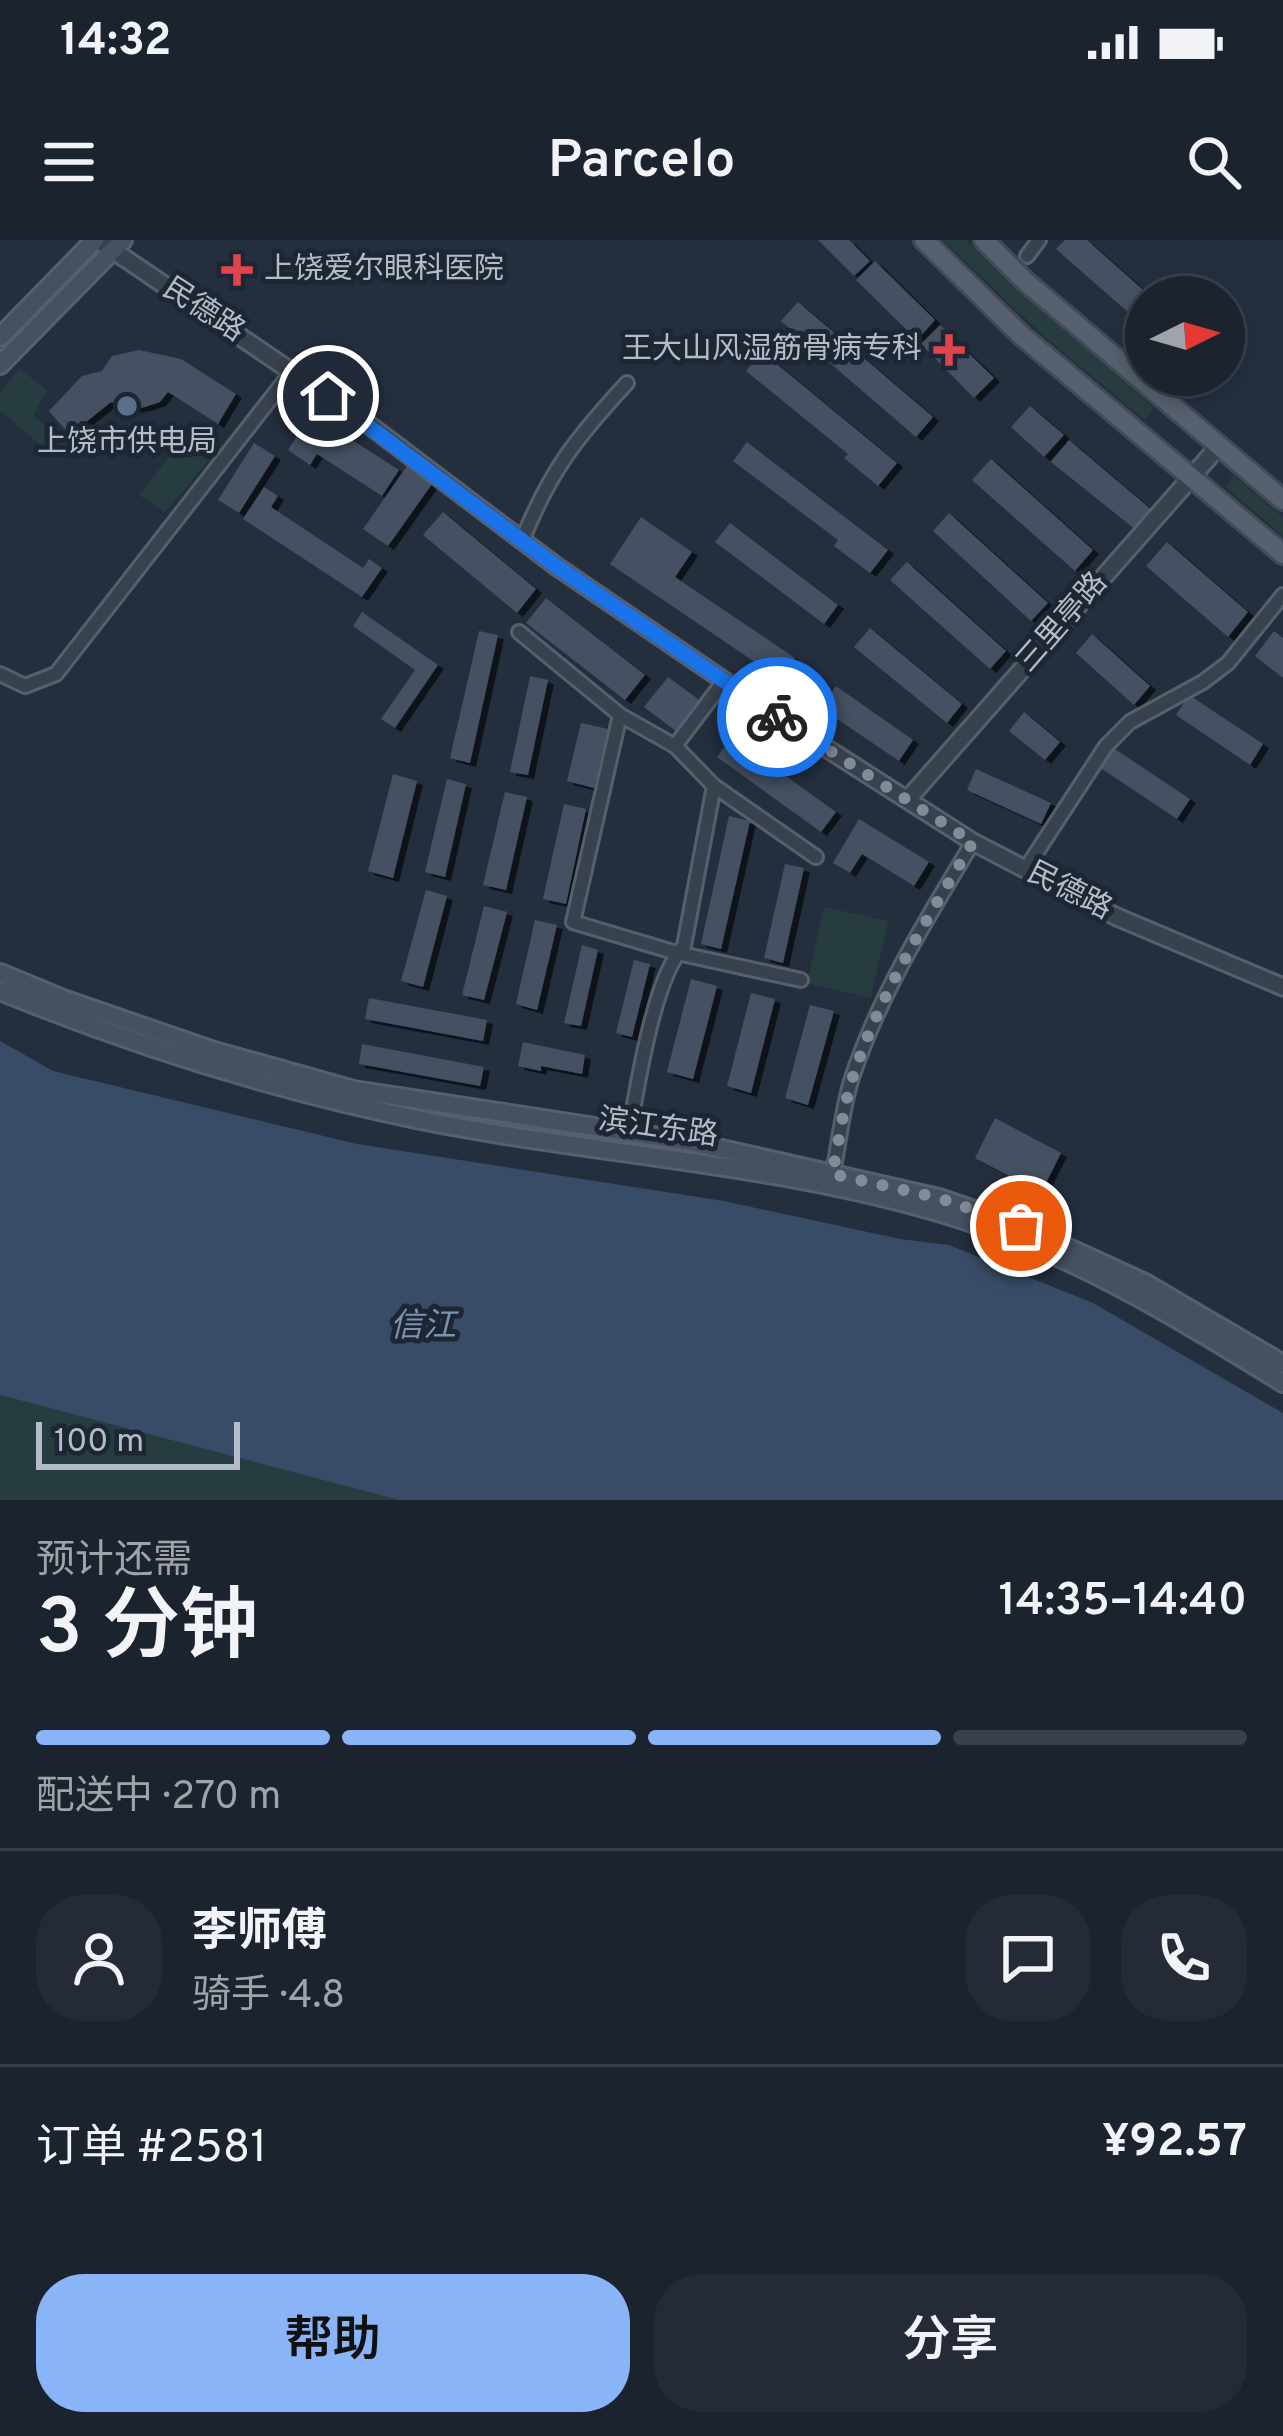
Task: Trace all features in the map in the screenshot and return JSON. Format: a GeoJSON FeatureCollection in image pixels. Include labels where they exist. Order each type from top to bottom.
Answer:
{"type":"FeatureCollection","features":[{"type":"Feature","properties":{"kind":"main road"},"geometry":{"type":"LineString","coordinates":[[924,240],[1021,335],[1283,554]]}},
{"type":"Feature","properties":{"kind":"main road"},"geometry":{"type":"LineString","coordinates":[[984,240],[1025,281],[1283,500]]}},
{"type":"Feature","properties":{"kind":"main road"},"geometry":{"type":"LineString","coordinates":[[3,328],[107,243]]}},
{"type":"Feature","properties":{"kind":"main road"},"geometry":{"type":"LineString","coordinates":[[0,365],[107,243]]}},
{"type":"Feature","properties":{"kind":"main road","name":"滨江东路"},"geometry":{"type":"LineString","coordinates":[[0,973],[211,1050],[354,1090],[686,1141],[934,1211],[1016,1238],[1109,1278],[1283,1383]]}},
{"type":"Feature","properties":{"kind":"main road","name":"滨江东路"},"geometry":{"type":"LineString","coordinates":[[0,991],[170,1053],[415,1119],[939,1198],[1021,1226],[1144,1283],[1283,1364]]}},
{"type":"Feature","properties":{"kind":"street"},"geometry":{"type":"LineString","coordinates":[[1027,256],[1039,240]]}},
{"type":"Feature","properties":{"kind":"street","name":"民德路"},"geometry":{"type":"LineString","coordinates":[[107,243],[724,681],[973,842],[1118,917],[1283,987]]}},
{"type":"Feature","properties":{"kind":"street"},"geometry":{"type":"LineString","coordinates":[[0,674],[25,686],[56,674],[292,370]]}},
{"type":"Feature","properties":{"kind":"street"},"geometry":{"type":"LineString","coordinates":[[522,541],[545,485],[581,433],[627,383]]}},
{"type":"Feature","properties":{"kind":"street","name":"三里亭路"},"geometry":{"type":"LineString","coordinates":[[908,800],[1218,447]]}},
{"type":"Feature","properties":{"kind":"street"},"geometry":{"type":"LineString","coordinates":[[1025,870],[1106,746],[1130,722],[1228,663],[1283,595]]}},
{"type":"Feature","properties":{"kind":"street"},"geometry":{"type":"LineString","coordinates":[[519,632],[620,715],[675,746],[714,786],[816,857]]}},
{"type":"Feature","properties":{"kind":"street"},"geometry":{"type":"LineString","coordinates":[[675,746],[724,681]]}},
{"type":"Feature","properties":{"kind":"street"},"geometry":{"type":"LineString","coordinates":[[620,715],[572,922],[676,953],[801,980]]}},
{"type":"Feature","properties":{"kind":"street"},"geometry":{"type":"LineString","coordinates":[[629,1133],[658,1004],[676,953],[684,946],[714,786]]}},
{"type":"Feature","properties":{"kind":"street"},"geometry":{"type":"LineString","coordinates":[[831,1180],[850,1084],[864,1048],[916,938],[973,842]]}},
{"type":"Feature","properties":{"kind":"green space"},"geometry":{"type":"Polygon","coordinates":[[[942,240],[966,240],[1125,382],[1125,396],[1141,396],[1154,408],[1145,420],[1044,336],[942,240]]]}},
{"type":"Feature","properties":{"kind":"green space"},"geometry":{"type":"Polygon","coordinates":[[[20,369],[47,390],[33,416],[69,445],[55,458],[0,410],[0,393],[20,369]]]}},
{"type":"Feature","properties":{"kind":"green space"},"geometry":{"type":"Polygon","coordinates":[[[182,440],[208,461],[165,512],[139,495],[182,440]]]}},
{"type":"Feature","properties":{"kind":"green space"},"geometry":{"type":"Polygon","coordinates":[[[1233,475],[1283,517],[1283,536],[1225,487],[1233,475]]]}},
{"type":"Feature","properties":{"kind":"green space"},"geometry":{"type":"Polygon","coordinates":[[[824,907],[888,921],[871,998],[807,983],[824,907]]]}},
{"type":"Feature","properties":{"kind":"green space"},"geometry":{"type":"Polygon","coordinates":[[[0,1395],[368,1491],[399,1500],[0,1500],[0,1395]]]}},
{"type":"Feature","properties":{"kind":"water","name":"信江"},"geometry":{"type":"Polygon","coordinates":[[[0,1041],[53,1071],[357,1144],[724,1201],[949,1245],[1093,1303],[1283,1413],[1283,1500],[399,1500],[0,1395],[0,1041]]]}},
{"type":"Feature","properties":{"kind":"building"},"geometry":{"type":"Polygon","coordinates":[[[818,240],[849,240],[870,261],[854,276],[818,240]]]}},
{"type":"Feature","properties":{"kind":"building"},"geometry":{"type":"Polygon","coordinates":[[[1065,240],[1087,240],[1127,276],[1125,310],[1056,249],[1065,240]]]}},
{"type":"Feature","properties":{"kind":"building"},"geometry":{"type":"Polygon","coordinates":[[[875,261],[935,320],[917,340],[856,280],[875,261]]]}},
{"type":"Feature","properties":{"kind":"building"},"geometry":{"type":"Polygon","coordinates":[[[798,302],[933,417],[916,437],[781,321],[798,302]]]}},
{"type":"Feature","properties":{"kind":"building"},"geometry":{"type":"Polygon","coordinates":[[[940,325],[994,378],[974,398],[921,344],[940,325]]]}},
{"type":"Feature","properties":{"kind":"building"},"geometry":{"type":"Polygon","coordinates":[[[139,350],[181,359],[236,394],[218,424],[168,392],[160,402],[129,410],[111,402],[70,435],[49,411],[82,376],[102,371],[112,356],[139,350]]]}},
{"type":"Feature","properties":{"kind":"building"},"geometry":{"type":"Polygon","coordinates":[[[762,352],[897,463],[878,486],[844,458],[848,454],[746,371],[762,352]]]}},
{"type":"Feature","properties":{"kind":"building"},"geometry":{"type":"Polygon","coordinates":[[[1030,406],[1064,435],[1044,457],[1011,427],[1030,406]]]}},
{"type":"Feature","properties":{"kind":"building"},"geometry":{"type":"Polygon","coordinates":[[[324,422],[399,470],[382,496],[317,454],[310,465],[288,450],[302,428],[314,437],[324,422]]]}},
{"type":"Feature","properties":{"kind":"building"},"geometry":{"type":"Polygon","coordinates":[[[1069,440],[1153,511],[1136,530],[1051,462],[1069,440]]]}},
{"type":"Feature","properties":{"kind":"building"},"geometry":{"type":"Polygon","coordinates":[[[747,442],[888,550],[870,573],[834,546],[838,540],[733,461],[747,442]]]}},
{"type":"Feature","properties":{"kind":"building"},"geometry":{"type":"Polygon","coordinates":[[[254,443],[275,456],[239,513],[218,500],[254,443]]]}},
{"type":"Feature","properties":{"kind":"building"},"geometry":{"type":"Polygon","coordinates":[[[991,459],[1093,550],[1075,571],[972,480],[991,459]]]}},
{"type":"Feature","properties":{"kind":"building"},"geometry":{"type":"Polygon","coordinates":[[[407,466],[432,484],[388,546],[363,529],[407,466]]]}},
{"type":"Feature","properties":{"kind":"building"},"geometry":{"type":"Polygon","coordinates":[[[264,487],[278,496],[271,507],[363,568],[369,559],[382,568],[362,597],[243,519],[264,487]]]}},
{"type":"Feature","properties":{"kind":"building"},"geometry":{"type":"Polygon","coordinates":[[[443,512],[536,589],[517,613],[423,535],[443,512]]]}},
{"type":"Feature","properties":{"kind":"building"},"geometry":{"type":"Polygon","coordinates":[[[949,513],[1048,603],[1031,621],[933,531],[949,513]]]}},
{"type":"Feature","properties":{"kind":"building"},"geometry":{"type":"Polygon","coordinates":[[[641,517],[692,552],[675,577],[795,658],[780,679],[610,564],[641,517]]]}},
{"type":"Feature","properties":{"kind":"building"},"geometry":{"type":"Polygon","coordinates":[[[730,523],[838,605],[824,624],[715,542],[730,523]]]}},
{"type":"Feature","properties":{"kind":"building"},"geometry":{"type":"Polygon","coordinates":[[[1167,542],[1248,612],[1228,637],[1146,566],[1167,542]]]}},
{"type":"Feature","properties":{"kind":"building"},"geometry":{"type":"Polygon","coordinates":[[[907,562],[1006,651],[990,669],[890,580],[907,562]]]}},
{"type":"Feature","properties":{"kind":"building"},"geometry":{"type":"Polygon","coordinates":[[[546,598],[645,675],[625,700],[526,623],[546,598]]]}},
{"type":"Feature","properties":{"kind":"building"},"geometry":{"type":"Polygon","coordinates":[[[362,612],[438,665],[395,728],[381,719],[415,670],[353,626],[362,612]]]}},
{"type":"Feature","properties":{"kind":"building"},"geometry":{"type":"Polygon","coordinates":[[[870,628],[962,704],[947,723],[854,647],[870,628]]]}},
{"type":"Feature","properties":{"kind":"building"},"geometry":{"type":"Polygon","coordinates":[[[479,631],[498,635],[470,763],[450,758],[479,631]]]}},
{"type":"Feature","properties":{"kind":"building"},"geometry":{"type":"Polygon","coordinates":[[[1274,631],[1283,638],[1283,678],[1255,656],[1274,631]]]}},
{"type":"Feature","properties":{"kind":"building"},"geometry":{"type":"Polygon","coordinates":[[[1092,634],[1150,686],[1134,705],[1076,653],[1092,634]]]}},
{"type":"Feature","properties":{"kind":"building"},"geometry":{"type":"Polygon","coordinates":[[[530,676],[548,680],[528,775],[510,772],[530,676]]]}},
{"type":"Feature","properties":{"kind":"building"},"geometry":{"type":"Polygon","coordinates":[[[668,677],[705,704],[681,735],[644,707],[668,677]]]}},
{"type":"Feature","properties":{"kind":"building"},"geometry":{"type":"Polygon","coordinates":[[[836,686],[913,740],[899,761],[821,708],[836,686]]]}},
{"type":"Feature","properties":{"kind":"building"},"geometry":{"type":"Polygon","coordinates":[[[1189,695],[1263,744],[1250,765],[1176,715],[1189,695]]]}},
{"type":"Feature","properties":{"kind":"building"},"geometry":{"type":"Polygon","coordinates":[[[1024,712],[1060,742],[1045,760],[1009,731],[1024,712]]]}},
{"type":"Feature","properties":{"kind":"building"},"geometry":{"type":"Polygon","coordinates":[[[581,723],[608,729],[594,788],[567,781],[581,723]]]}},
{"type":"Feature","properties":{"kind":"building"},"geometry":{"type":"Polygon","coordinates":[[[732,737],[836,812],[821,832],[717,757],[732,737]]]}},
{"type":"Feature","properties":{"kind":"building"},"geometry":{"type":"Polygon","coordinates":[[[1112,747],[1190,799],[1177,819],[1099,767],[1112,747]]]}},
{"type":"Feature","properties":{"kind":"building"},"geometry":{"type":"Polygon","coordinates":[[[976,769],[1051,803],[1041,824],[967,790],[976,769]]]}},
{"type":"Feature","properties":{"kind":"building"},"geometry":{"type":"Polygon","coordinates":[[[393,774],[417,781],[393,878],[368,871],[393,774]]]}},
{"type":"Feature","properties":{"kind":"building"},"geometry":{"type":"Polygon","coordinates":[[[447,779],[466,784],[445,877],[425,872],[447,779]]]}},
{"type":"Feature","properties":{"kind":"building"},"geometry":{"type":"Polygon","coordinates":[[[505,792],[527,797],[506,890],[483,885],[505,792]]]}},
{"type":"Feature","properties":{"kind":"building"},"geometry":{"type":"Polygon","coordinates":[[[564,804],[586,809],[566,904],[543,899],[564,804]]]}},
{"type":"Feature","properties":{"kind":"building"},"geometry":{"type":"Polygon","coordinates":[[[729,816],[750,821],[721,949],[701,944],[729,816]]]}},
{"type":"Feature","properties":{"kind":"building"},"geometry":{"type":"Polygon","coordinates":[[[859,819],[929,862],[914,886],[862,854],[850,873],[833,863],[859,819]]]}},
{"type":"Feature","properties":{"kind":"building"},"geometry":{"type":"Polygon","coordinates":[[[785,864],[804,868],[783,963],[764,958],[785,864]]]}},
{"type":"Feature","properties":{"kind":"building"},"geometry":{"type":"Polygon","coordinates":[[[426,890],[447,896],[423,987],[401,981],[426,890]]]}},
{"type":"Feature","properties":{"kind":"building"},"geometry":{"type":"Polygon","coordinates":[[[484,906],[507,912],[484,1000],[462,995],[484,906]]]}},
{"type":"Feature","properties":{"kind":"building"},"geometry":{"type":"Polygon","coordinates":[[[535,920],[557,925],[537,1010],[516,1004],[535,920]]]}},
{"type":"Feature","properties":{"kind":"building"},"geometry":{"type":"Polygon","coordinates":[[[582,945],[598,950],[581,1026],[564,1023],[582,945]]]}},
{"type":"Feature","properties":{"kind":"building"},"geometry":{"type":"Polygon","coordinates":[[[634,960],[650,964],[632,1037],[616,1033],[634,960]]]}},
{"type":"Feature","properties":{"kind":"building"},"geometry":{"type":"Polygon","coordinates":[[[691,979],[717,986],[693,1079],[667,1072],[691,979]]]}},
{"type":"Feature","properties":{"kind":"building"},"geometry":{"type":"Polygon","coordinates":[[[751,993],[775,999],[751,1093],[727,1086],[751,993]]]}},
{"type":"Feature","properties":{"kind":"building"},"geometry":{"type":"Polygon","coordinates":[[[369,998],[487,1020],[483,1041],[365,1019],[369,998]]]}},
{"type":"Feature","properties":{"kind":"building"},"geometry":{"type":"Polygon","coordinates":[[[810,1005],[834,1011],[808,1105],[785,1098],[810,1005]]]}},
{"type":"Feature","properties":{"kind":"building"},"geometry":{"type":"Polygon","coordinates":[[[523,1042],[585,1055],[582,1074],[518,1066],[523,1042]]]}},
{"type":"Feature","properties":{"kind":"building"},"geometry":{"type":"Polygon","coordinates":[[[362,1044],[484,1067],[480,1086],[359,1064],[362,1044]]]}},
{"type":"Feature","properties":{"kind":"building"},"geometry":{"type":"Polygon","coordinates":[[[995,1118],[1061,1153],[1041,1193],[975,1158],[995,1118]]]}},
{"type":"Feature","properties":{"kind":"way so far"},"geometry":{"type":"LineString","coordinates":[[777,717],[973,842],[916,938],[864,1048],[850,1084],[832,1174],[939,1198],[1021,1226]]}},
{"type":"Feature","properties":{"kind":"place","name":"上饶爱尔眼科医院"},"geometry":{"type":"Point","coordinates":[237,270]}},
{"type":"Feature","properties":{"kind":"place","name":"王大山风湿筋骨病专科"},"geometry":{"type":"Point","coordinates":[949,350]}},
{"type":"Feature","properties":{"kind":"place","name":"上饶市供电局"},"geometry":{"type":"Point","coordinates":[127,406]}},
{"type":"Feature","properties":{"kind":"route"},"geometry":{"type":"LineString","coordinates":[[328,396],[556,566],[777,717]]}}]}
